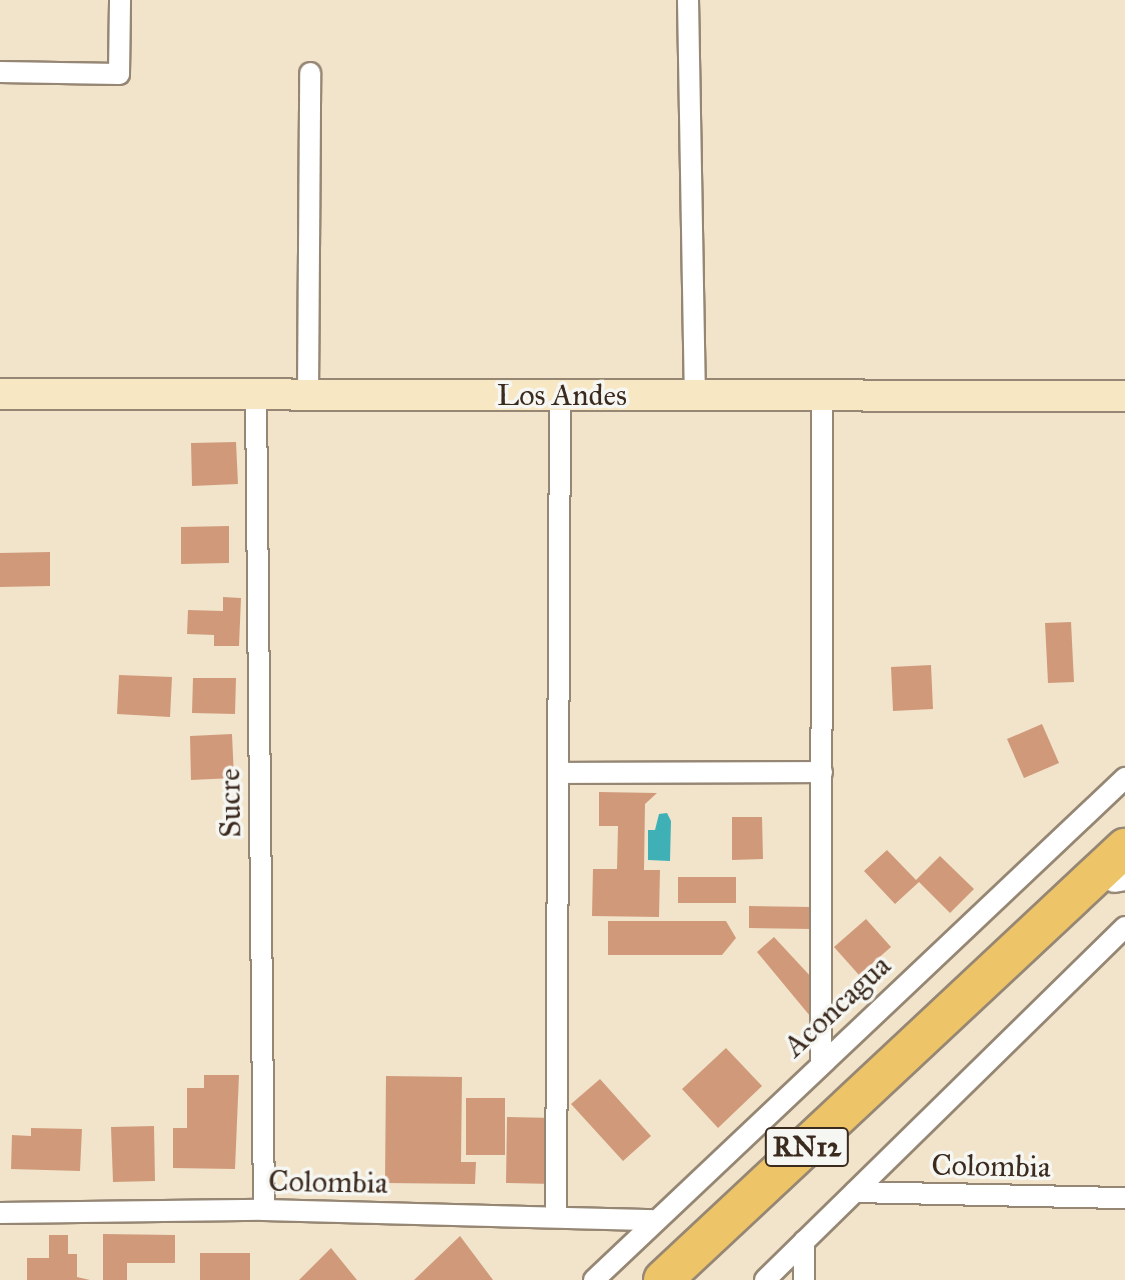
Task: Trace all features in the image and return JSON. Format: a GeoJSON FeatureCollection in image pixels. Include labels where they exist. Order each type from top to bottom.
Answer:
{"type":"FeatureCollection","features":[{"type":"Feature","properties":{"kind":"highway","name":"RN12"},"geometry":{"type":"LineString","coordinates":[[663,1280],[951,1014],[1122,870]]}},
{"type":"Feature","properties":{"kind":"main road","name":"Los Andes"},"geometry":{"type":"LineString","coordinates":[[0,394],[1125,396]]}},
{"type":"Feature","properties":{"kind":"street"},"geometry":{"type":"LineString","coordinates":[[0,72],[119,74],[120,0]]}},
{"type":"Feature","properties":{"kind":"street"},"geometry":{"type":"LineString","coordinates":[[688,0],[695,394]]}},
{"type":"Feature","properties":{"kind":"street"},"geometry":{"type":"LineString","coordinates":[[308,394],[310,73]]}},
{"type":"Feature","properties":{"kind":"street"},"geometry":{"type":"LineString","coordinates":[[821,1062],[822,394]]}},
{"type":"Feature","properties":{"kind":"street","name":"Sucre"},"geometry":{"type":"LineString","coordinates":[[256,395],[264,1210]]}},
{"type":"Feature","properties":{"kind":"street"},"geometry":{"type":"LineString","coordinates":[[556,1216],[560,396]]}},
{"type":"Feature","properties":{"kind":"street"},"geometry":{"type":"LineString","coordinates":[[559,773],[822,772]]}},
{"type":"Feature","properties":{"kind":"street","name":"Aconcagua"},"geometry":{"type":"LineString","coordinates":[[594,1280],[821,1062],[1125,778]]}},
{"type":"Feature","properties":{"kind":"street"},"geometry":{"type":"LineString","coordinates":[[765,1280],[1125,927]]}},
{"type":"Feature","properties":{"kind":"street","name":"Colombia"},"geometry":{"type":"LineString","coordinates":[[855,1192],[1125,1198]]}},
{"type":"Feature","properties":{"kind":"street","name":"Colombia"},"geometry":{"type":"LineString","coordinates":[[0,1213],[264,1210],[656,1220]]}},
{"type":"Feature","properties":{"kind":"street"},"geometry":{"type":"LineString","coordinates":[[804,1241],[804,1280]]}},
{"type":"Feature","properties":{"kind":"water"},"geometry":{"type":"Polygon","coordinates":[[[667,813],[671,821],[670,861],[648,860],[648,830],[655,830],[659,814],[667,813]]]}},
{"type":"Feature","properties":{"kind":"building"},"geometry":{"type":"Polygon","coordinates":[[[236,442],[238,484],[192,486],[191,443],[236,442]]]}},
{"type":"Feature","properties":{"kind":"building"},"geometry":{"type":"Polygon","coordinates":[[[229,526],[229,563],[181,564],[181,527],[229,526]]]}},
{"type":"Feature","properties":{"kind":"building"},"geometry":{"type":"Polygon","coordinates":[[[50,552],[50,586],[0,587],[0,553],[50,552]]]}},
{"type":"Feature","properties":{"kind":"building"},"geometry":{"type":"Polygon","coordinates":[[[223,597],[241,598],[239,646],[214,646],[214,635],[187,634],[188,610],[223,611],[223,597]]]}},
{"type":"Feature","properties":{"kind":"building"},"geometry":{"type":"Polygon","coordinates":[[[1071,622],[1074,682],[1048,683],[1045,623],[1071,622]]]}},
{"type":"Feature","properties":{"kind":"building"},"geometry":{"type":"Polygon","coordinates":[[[931,665],[933,709],[893,711],[891,667],[931,665]]]}},
{"type":"Feature","properties":{"kind":"building"},"geometry":{"type":"Polygon","coordinates":[[[119,675],[172,677],[170,717],[117,714],[119,675]]]}},
{"type":"Feature","properties":{"kind":"building"},"geometry":{"type":"Polygon","coordinates":[[[193,678],[236,678],[235,714],[192,713],[193,678]]]}},
{"type":"Feature","properties":{"kind":"building"},"geometry":{"type":"Polygon","coordinates":[[[1042,724],[1059,763],[1024,778],[1007,739],[1042,724]]]}},
{"type":"Feature","properties":{"kind":"building"},"geometry":{"type":"Polygon","coordinates":[[[232,734],[234,778],[191,780],[190,736],[232,734]]]}},
{"type":"Feature","properties":{"kind":"building"},"geometry":{"type":"Polygon","coordinates":[[[599,792],[657,793],[645,804],[644,870],[660,870],[659,917],[592,916],[593,869],[617,869],[618,826],[599,826],[599,792]]]}},
{"type":"Feature","properties":{"kind":"building"},"geometry":{"type":"Polygon","coordinates":[[[732,817],[762,817],[763,859],[732,860],[732,817]]]}},
{"type":"Feature","properties":{"kind":"building"},"geometry":{"type":"Polygon","coordinates":[[[887,850],[916,880],[940,856],[974,889],[950,913],[919,882],[895,904],[864,871],[887,850]]]}},
{"type":"Feature","properties":{"kind":"building"},"geometry":{"type":"Polygon","coordinates":[[[678,877],[736,877],[736,903],[678,903],[678,877]]]}},
{"type":"Feature","properties":{"kind":"building"},"geometry":{"type":"Polygon","coordinates":[[[749,906],[811,907],[811,929],[749,928],[749,906]]]}},
{"type":"Feature","properties":{"kind":"building"},"geometry":{"type":"Polygon","coordinates":[[[866,919],[891,947],[859,975],[834,947],[866,919]]]}},
{"type":"Feature","properties":{"kind":"building"},"geometry":{"type":"Polygon","coordinates":[[[608,921],[726,921],[736,938],[722,955],[608,955],[608,921]]]}},
{"type":"Feature","properties":{"kind":"building"},"geometry":{"type":"Polygon","coordinates":[[[774,937],[813,979],[810,1016],[757,952],[774,937]]]}},
{"type":"Feature","properties":{"kind":"building"},"geometry":{"type":"Polygon","coordinates":[[[726,1048],[762,1086],[718,1128],[682,1089],[726,1048]]]}},
{"type":"Feature","properties":{"kind":"building"},"geometry":{"type":"Polygon","coordinates":[[[204,1075],[239,1075],[235,1169],[173,1168],[173,1128],[187,1128],[187,1088],[204,1088],[204,1075]]]}},
{"type":"Feature","properties":{"kind":"building"},"geometry":{"type":"Polygon","coordinates":[[[386,1076],[462,1077],[461,1162],[476,1162],[475,1184],[385,1183],[386,1076]]]}},
{"type":"Feature","properties":{"kind":"building"},"geometry":{"type":"Polygon","coordinates":[[[600,1079],[651,1136],[623,1161],[571,1104],[600,1079]]]}},
{"type":"Feature","properties":{"kind":"building"},"geometry":{"type":"Polygon","coordinates":[[[466,1098],[505,1098],[505,1155],[466,1155],[466,1098]]]}},
{"type":"Feature","properties":{"kind":"building"},"geometry":{"type":"Polygon","coordinates":[[[507,1117],[554,1118],[553,1184],[506,1183],[507,1117]]]}},
{"type":"Feature","properties":{"kind":"building"},"geometry":{"type":"Polygon","coordinates":[[[154,1126],[155,1181],[113,1182],[111,1127],[154,1126]]]}},
{"type":"Feature","properties":{"kind":"building"},"geometry":{"type":"Polygon","coordinates":[[[31,1128],[82,1129],[80,1171],[11,1169],[12,1135],[31,1136],[31,1128]]]}},
{"type":"Feature","properties":{"kind":"building"},"geometry":{"type":"Polygon","coordinates":[[[103,1234],[175,1235],[175,1263],[127,1263],[127,1280],[103,1280],[103,1234]]]}},
{"type":"Feature","properties":{"kind":"building"},"geometry":{"type":"Polygon","coordinates":[[[49,1235],[68,1235],[68,1254],[77,1254],[77,1277],[90,1280],[27,1280],[27,1258],[49,1258],[49,1235]]]}},
{"type":"Feature","properties":{"kind":"building"},"geometry":{"type":"Polygon","coordinates":[[[460,1236],[493,1280],[414,1280],[460,1236]]]}},
{"type":"Feature","properties":{"kind":"building"},"geometry":{"type":"Polygon","coordinates":[[[331,1248],[357,1280],[299,1280],[331,1248]]]}},
{"type":"Feature","properties":{"kind":"building"},"geometry":{"type":"Polygon","coordinates":[[[200,1253],[250,1253],[250,1280],[200,1280],[200,1253]]]}}]}
